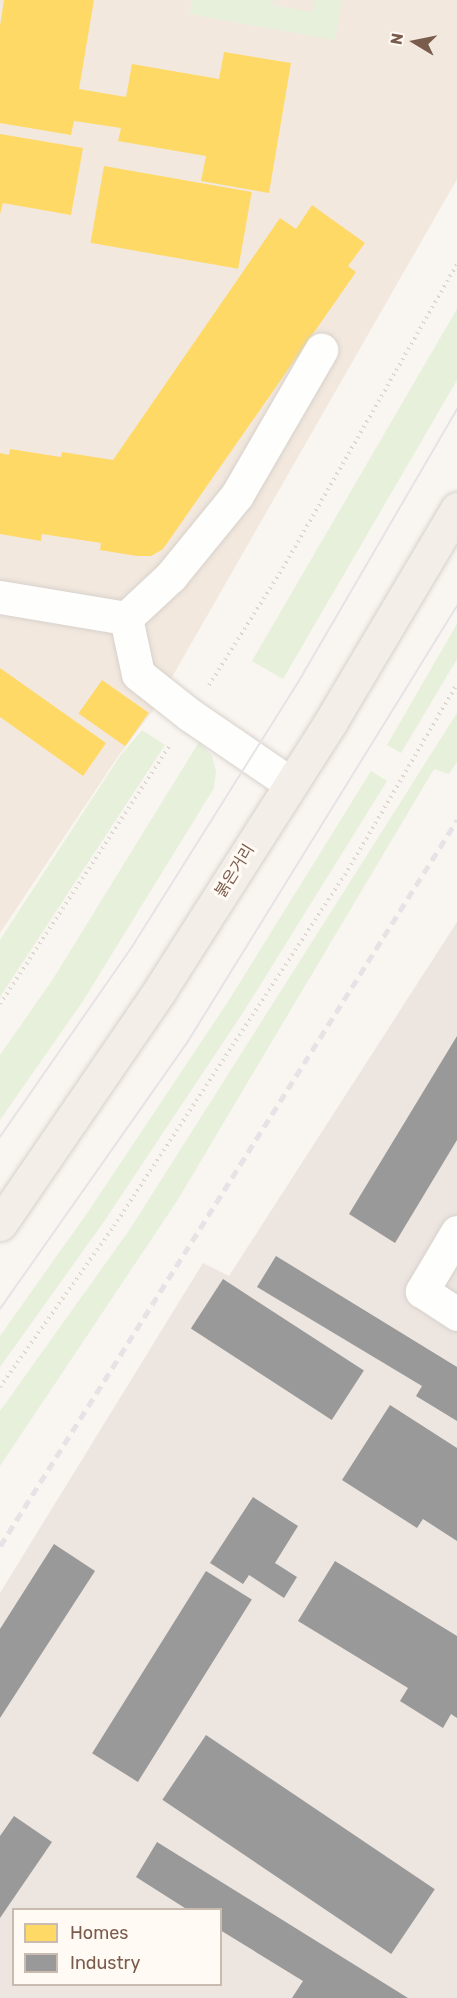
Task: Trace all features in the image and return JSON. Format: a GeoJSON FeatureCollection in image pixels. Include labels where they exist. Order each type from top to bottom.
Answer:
{"type":"FeatureCollection","features":[{"type":"Feature","properties":{"kind":"main road","name":"붉은거리"},"geometry":{"type":"LineString","coordinates":[[5,1208],[160,990],[291,784],[457,509]]}},
{"type":"Feature","properties":{"kind":"lane"},"geometry":{"type":"LineString","coordinates":[[126,618],[171,576],[237,495],[321,350]]}},
{"type":"Feature","properties":{"kind":"lane"},"geometry":{"type":"LineString","coordinates":[[0,597],[126,618]]}},
{"type":"Feature","properties":{"kind":"lane"},"geometry":{"type":"LineString","coordinates":[[126,618],[138,674],[190,715],[291,784]]}},
{"type":"Feature","properties":{"kind":"lane"},"geometry":{"type":"LineString","coordinates":[[457,1232],[422,1291],[457,1314]]}},
{"type":"Feature","properties":{"kind":"path"},"geometry":{"type":"LineString","coordinates":[[0,1004],[190,715],[283,568],[457,264]]}},
{"type":"Feature","properties":{"kind":"path"},"geometry":{"type":"LineString","coordinates":[[0,1387],[114,1226],[345,875],[457,684]]}},
{"type":"Feature","properties":{"kind":"shaded area"},"geometry":{"type":"Polygon","coordinates":[[[0,0],[457,0],[457,179],[152,712],[119,755],[0,933],[0,0]]]}},
{"type":"Feature","properties":{"kind":"shaded area"},"geometry":{"type":"Polygon","coordinates":[[[457,922],[457,1998],[0,1998],[0,1593],[203,1263],[229,1276],[457,922]]]}},
{"type":"Feature","properties":{"kind":"green space"},"geometry":{"type":"Polygon","coordinates":[[[192,0],[273,0],[272,5],[312,12],[315,0],[342,0],[335,40],[189,14],[192,0]]]}},
{"type":"Feature","properties":{"kind":"green space"},"geometry":{"type":"Polygon","coordinates":[[[457,309],[457,380],[283,679],[252,661],[457,309]]]}},
{"type":"Feature","properties":{"kind":"green space"},"geometry":{"type":"Polygon","coordinates":[[[457,624],[457,659],[401,753],[387,745],[457,624]]]}},
{"type":"Feature","properties":{"kind":"green space"},"geometry":{"type":"Polygon","coordinates":[[[457,713],[457,762],[449,774],[434,769],[177,1201],[0,1466],[0,1411],[130,1229],[457,713]]]}},
{"type":"Feature","properties":{"kind":"green space"},"geometry":{"type":"Polygon","coordinates":[[[142,730],[165,745],[0,997],[0,940],[120,756],[142,730]]]}},
{"type":"Feature","properties":{"kind":"green space"},"geometry":{"type":"Polygon","coordinates":[[[199,742],[212,756],[216,771],[214,788],[83,1001],[0,1120],[0,1055],[53,979],[199,742]]]}},
{"type":"Feature","properties":{"kind":"green space"},"geometry":{"type":"Polygon","coordinates":[[[371,771],[387,781],[244,1011],[105,1220],[0,1367],[0,1336],[90,1209],[229,1000],[371,771]]]}},
{"type":"Feature","properties":{"kind":"building: Homes"},"geometry":{"type":"Polygon","coordinates":[[[4,0],[94,0],[79,89],[126,97],[132,64],[219,79],[224,52],[291,63],[269,193],[201,181],[206,156],[118,141],[121,128],[74,121],[71,135],[0,123],[0,26],[4,0]]]}},
{"type":"Feature","properties":{"kind":"building: Homes"},"geometry":{"type":"Polygon","coordinates":[[[0,134],[83,148],[71,215],[3,203],[0,214],[0,134]]]}},
{"type":"Feature","properties":{"kind":"building: Homes"},"geometry":{"type":"Polygon","coordinates":[[[104,166],[252,192],[238,269],[90,243],[104,166]]]}},
{"type":"Feature","properties":{"kind":"building: Homes"},"geometry":{"type":"Polygon","coordinates":[[[312,205],[365,243],[348,266],[356,272],[163,549],[151,556],[137,556],[100,550],[101,543],[42,534],[41,541],[0,534],[0,453],[9,455],[10,449],[61,457],[62,452],[113,460],[280,218],[296,229],[312,205]]]}},
{"type":"Feature","properties":{"kind":"building: Homes"},"geometry":{"type":"Polygon","coordinates":[[[0,668],[106,743],[83,776],[0,717],[0,668]]]}},
{"type":"Feature","properties":{"kind":"building: Homes"},"geometry":{"type":"Polygon","coordinates":[[[102,680],[149,713],[125,746],[78,714],[102,680]]]}},
{"type":"Feature","properties":{"kind":"building: Industry"},"geometry":{"type":"Polygon","coordinates":[[[457,1036],[457,1140],[395,1243],[349,1214],[457,1036]]]}},
{"type":"Feature","properties":{"kind":"building: Industry"},"geometry":{"type":"Polygon","coordinates":[[[276,1256],[457,1367],[457,1421],[416,1396],[422,1386],[257,1287],[276,1256]]]}},
{"type":"Feature","properties":{"kind":"building: Industry"},"geometry":{"type":"Polygon","coordinates":[[[223,1279],[364,1370],[332,1420],[191,1328],[223,1279]]]}},
{"type":"Feature","properties":{"kind":"building: Industry"},"geometry":{"type":"Polygon","coordinates":[[[390,1405],[457,1448],[457,1541],[423,1519],[417,1528],[342,1480],[390,1405]]]}},
{"type":"Feature","properties":{"kind":"building: Industry"},"geometry":{"type":"Polygon","coordinates":[[[253,1497],[298,1526],[275,1563],[297,1577],[284,1598],[249,1575],[243,1584],[210,1563],[253,1497]]]}},
{"type":"Feature","properties":{"kind":"building: Industry"},"geometry":{"type":"Polygon","coordinates":[[[54,1544],[95,1571],[0,1718],[0,1629],[54,1544]]]}},
{"type":"Feature","properties":{"kind":"building: Industry"},"geometry":{"type":"Polygon","coordinates":[[[335,1561],[457,1636],[457,1718],[451,1714],[443,1728],[400,1701],[408,1688],[298,1621],[335,1561]]]}},
{"type":"Feature","properties":{"kind":"building: Industry"},"geometry":{"type":"Polygon","coordinates":[[[206,1571],[252,1600],[138,1782],[92,1753],[206,1571]]]}},
{"type":"Feature","properties":{"kind":"building: Industry"},"geometry":{"type":"Polygon","coordinates":[[[206,1735],[435,1889],[391,1954],[162,1800],[206,1735]]]}},
{"type":"Feature","properties":{"kind":"building: Industry"},"geometry":{"type":"Polygon","coordinates":[[[14,1816],[52,1842],[0,1918],[0,1836],[14,1816]]]}},
{"type":"Feature","properties":{"kind":"building: Industry"},"geometry":{"type":"Polygon","coordinates":[[[157,1842],[408,1998],[292,1998],[303,1981],[222,1931],[222,1908],[185,1908],[136,1877],[157,1842]]]}},
{"type":"Feature","properties":{"kind":"tram line"},"geometry":{"type":"LineString","coordinates":[[0,1137],[132,947],[296,686],[457,409]]}},
{"type":"Feature","properties":{"kind":"tram line"},"geometry":{"type":"LineString","coordinates":[[0,1309],[187,1043],[457,606]]}},
{"type":"Feature","properties":{"kind":"railway"},"geometry":{"type":"LineString","coordinates":[[0,1546],[457,820]]}}]}
